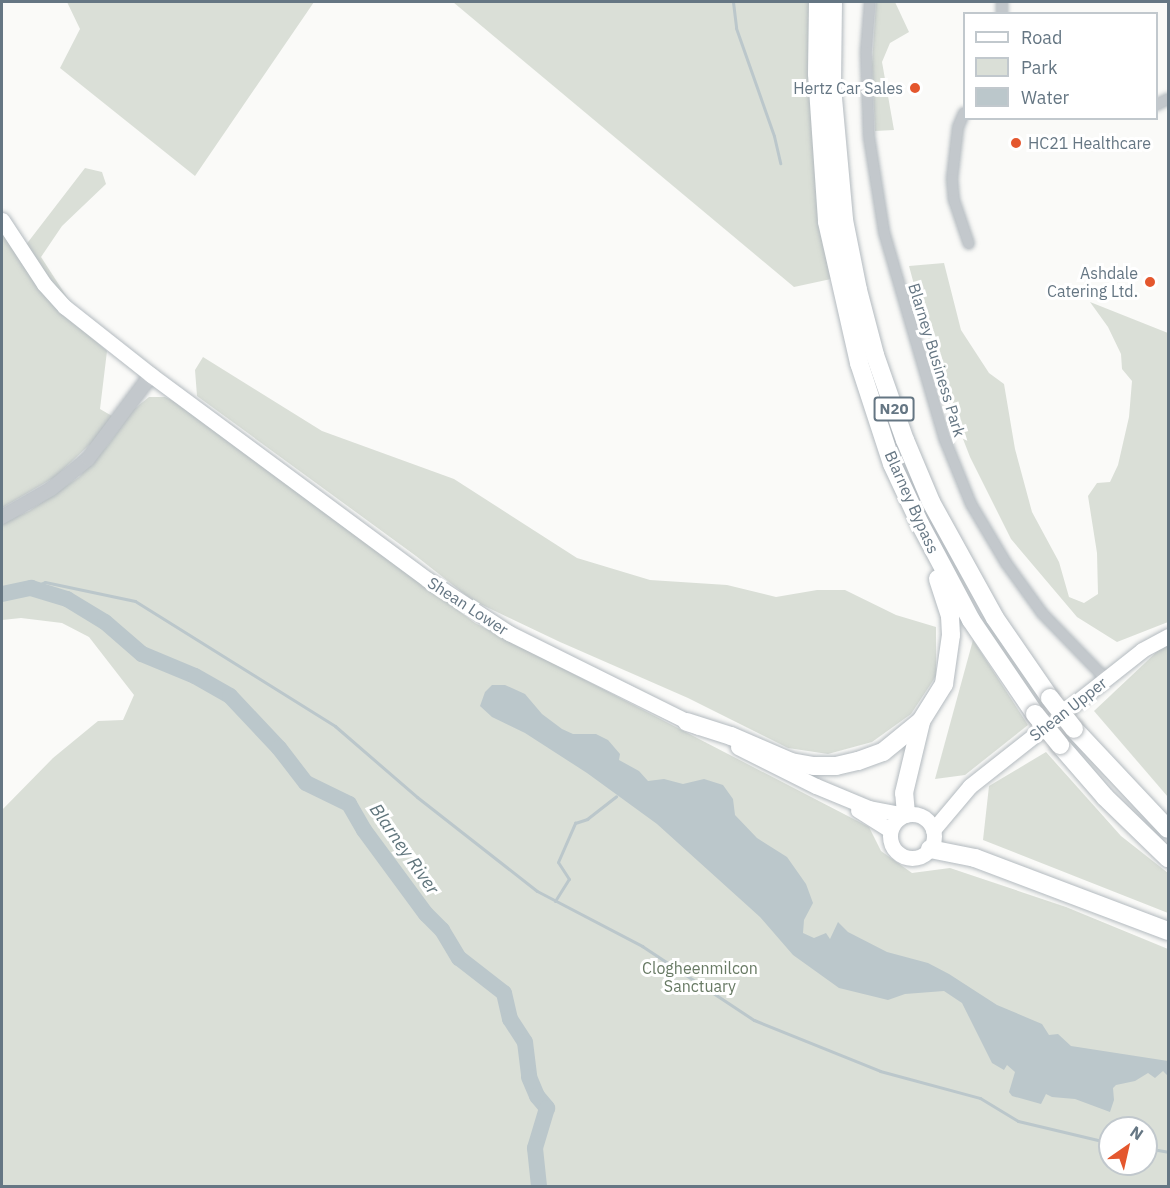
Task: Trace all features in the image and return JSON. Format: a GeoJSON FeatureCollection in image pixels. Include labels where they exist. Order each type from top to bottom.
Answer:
{"type":"FeatureCollection","features":[{"type":"Feature","properties":{"kind":"highway","name":"Blarney Bypass"},"geometry":{"type":"LineString","coordinates":[[818,2],[817,74],[827,222],[859,363],[892,464],[952,588],[985,643],[1060,745],[1105,797],[1168,858]]}},
{"type":"Feature","properties":{"kind":"highway","name":"Blarney Bypass"},"geometry":{"type":"LineString","coordinates":[[833,2],[832,87],[844,220],[858,290],[876,355],[905,440],[931,502],[995,618],[1074,729],[1168,830]]}},
{"type":"Feature","properties":{"kind":"highway"},"geometry":{"type":"LineString","coordinates":[[892,464],[950,616],[951,635],[944,684],[921,721],[904,793],[907,814]]}},
{"type":"Feature","properties":{"kind":"highway"},"geometry":{"type":"LineString","coordinates":[[687,722],[732,736],[791,762],[825,766],[858,761],[883,752],[921,721]]}},
{"type":"Feature","properties":{"kind":"highway"},"geometry":{"type":"LineString","coordinates":[[930,849],[975,858],[1168,931]]}},
{"type":"Feature","properties":{"kind":"main road","name":"Shean Lower"},"geometry":{"type":"LineString","coordinates":[[2,220],[44,284],[64,307],[151,375],[484,619],[816,786],[873,810],[907,814]]}},
{"type":"Feature","properties":{"kind":"main road","name":"Shean Upper"},"geometry":{"type":"LineString","coordinates":[[907,814],[934,809],[970,786],[1142,650],[1168,636]]}},
{"type":"Feature","properties":{"kind":"main road","name":"Shean Lower"},"geometry":{"type":"LineString","coordinates":[[816,786],[890,830]]}},
{"type":"Feature","properties":{"kind":"main road","name":"Shean Upper"},"geometry":{"type":"LineString","coordinates":[[933,830],[970,786]]}},
{"type":"Feature","properties":{"kind":"main road"},"geometry":{"type":"LineString","coordinates":[[907,814],[926,818],[933,830],[930,849],[913,858],[900,855],[892,846],[890,830],[895,821],[907,814]]}},
{"type":"Feature","properties":{"kind":"street","name":"Blarney Business Park"},"geometry":{"type":"LineString","coordinates":[[870,2],[866,52],[869,137],[884,232],[945,440],[971,504],[1006,563],[1042,613],[1107,679]]}},
{"type":"Feature","properties":{"kind":"street"},"geometry":{"type":"LineString","coordinates":[[963,116],[957,136],[952,179],[954,200],[969,244]]}},
{"type":"Feature","properties":{"kind":"street"},"geometry":{"type":"LineString","coordinates":[[2,517],[51,489],[88,459],[151,375]]}},
{"type":"Feature","properties":{"kind":"green space"},"geometry":{"type":"Polygon","coordinates":[[[67,2],[314,2],[195,176],[60,68],[80,29],[67,2]]]}},
{"type":"Feature","properties":{"kind":"green space"},"geometry":{"type":"Polygon","coordinates":[[[453,2],[812,2],[831,279],[794,287],[453,2]]]}},
{"type":"Feature","properties":{"kind":"green space"},"geometry":{"type":"Polygon","coordinates":[[[876,2],[895,2],[909,32],[890,43],[882,62],[894,130],[875,131],[872,65],[876,2]]]}},
{"type":"Feature","properties":{"kind":"green space"},"geometry":{"type":"Polygon","coordinates":[[[85,168],[102,172],[106,184],[62,226],[41,257],[76,311],[62,299],[25,246],[85,168]]]}},
{"type":"Feature","properties":{"kind":"green space"},"geometry":{"type":"Polygon","coordinates":[[[2,233],[70,319],[107,351],[100,409],[112,416],[101,434],[55,477],[2,508],[2,233]]]}},
{"type":"Feature","properties":{"kind":"green space"},"geometry":{"type":"Polygon","coordinates":[[[944,263],[961,330],[989,373],[1004,384],[1015,449],[1032,512],[1059,562],[1069,597],[1084,603],[1098,594],[1097,553],[1088,496],[1097,483],[1110,482],[1118,465],[1129,417],[1132,381],[1122,369],[1121,354],[1108,327],[1090,302],[1168,333],[1168,622],[1117,642],[1077,617],[1011,539],[970,457],[939,377],[909,266],[944,263]]]}},
{"type":"Feature","properties":{"kind":"green space"},"geometry":{"type":"Polygon","coordinates":[[[203,357],[322,431],[454,479],[577,558],[650,580],[727,585],[776,597],[817,590],[845,590],[896,615],[936,627],[936,676],[911,714],[872,742],[828,754],[788,748],[688,698],[560,642],[472,600],[416,556],[197,396],[195,370],[203,357]]]}},
{"type":"Feature","properties":{"kind":"green space","name":"Clogheenmilcon Sanctuary"},"geometry":{"type":"Polygon","coordinates":[[[149,397],[165,397],[182,405],[475,623],[869,827],[881,851],[912,873],[950,868],[1066,907],[1168,949],[1168,1186],[2,1186],[2,810],[53,758],[98,721],[123,720],[134,695],[89,637],[62,623],[21,618],[2,620],[2,523],[29,511],[79,477],[108,445],[133,410],[149,397]]]}},
{"type":"Feature","properties":{"kind":"green space"},"geometry":{"type":"Polygon","coordinates":[[[973,640],[1028,725],[965,775],[935,779],[973,640]]]}},
{"type":"Feature","properties":{"kind":"green space"},"geometry":{"type":"Polygon","coordinates":[[[1164,645],[1168,645],[1168,797],[1094,711],[1164,645]]]}},
{"type":"Feature","properties":{"kind":"green space"},"geometry":{"type":"Polygon","coordinates":[[[1046,752],[1121,836],[1168,873],[1168,913],[983,840],[989,786],[1046,752]]]}},
{"type":"Feature","properties":{"kind":"water"},"geometry":{"type":"Polygon","coordinates":[[[492,685],[505,685],[525,694],[542,714],[562,729],[573,734],[596,734],[608,740],[620,754],[619,760],[639,771],[648,781],[664,779],[683,784],[704,779],[723,785],[733,799],[735,815],[757,838],[787,857],[806,884],[813,903],[804,920],[803,933],[814,938],[826,933],[830,939],[838,922],[848,932],[887,952],[928,963],[949,974],[997,1005],[1042,1024],[1049,1035],[1058,1034],[1071,1046],[1168,1061],[1168,1076],[1163,1071],[1155,1078],[1148,1073],[1135,1081],[1116,1085],[1113,1088],[1114,1100],[1110,1112],[1075,1099],[1052,1097],[1046,1094],[1041,1104],[1012,1096],[1009,1092],[1015,1072],[1007,1065],[1004,1070],[992,1063],[962,1003],[944,991],[905,994],[888,1000],[839,988],[793,955],[760,917],[657,824],[587,773],[525,733],[492,717],[480,706],[485,692],[492,685]]]}},
{"type":"Feature","properties":{"kind":"waterway"},"geometry":{"type":"LineString","coordinates":[[733,2],[736,28],[774,136],[780,163]]}},
{"type":"Feature","properties":{"kind":"waterway"},"geometry":{"type":"LineString","coordinates":[[31,588],[45,582],[135,601],[335,726],[417,797],[537,891],[642,946],[754,1020],[880,1071],[980,1098],[1018,1121],[1098,1140]]}},
{"type":"Feature","properties":{"kind":"waterway","name":"Blarney River"},"geometry":{"type":"LineString","coordinates":[[2,594],[31,588],[67,599],[105,622],[142,654],[195,676],[230,696],[279,748],[306,783],[349,804],[364,830],[426,914],[442,930],[459,958],[504,993],[510,1019],[525,1042],[529,1077],[537,1096],[547,1108],[535,1148],[539,1186]]}},
{"type":"Feature","properties":{"kind":"waterway"},"geometry":{"type":"LineString","coordinates":[[555,901],[569,879],[558,862],[575,823],[587,819],[616,796]]}},
{"type":"Feature","properties":{"kind":"waterway"},"geometry":{"type":"LineString","coordinates":[[1158,1150],[1168,1152]]}},
{"type":"Feature","properties":{"kind":"place","name":"Hertz Car Sales"},"geometry":{"type":"Point","coordinates":[915,88]}},
{"type":"Feature","properties":{"kind":"place","name":"HC21 Healthcare"},"geometry":{"type":"Point","coordinates":[1016,143]}},
{"type":"Feature","properties":{"kind":"place","name":"Ashdale Catering Ltd."},"geometry":{"type":"Point","coordinates":[1150,282]}}]}
